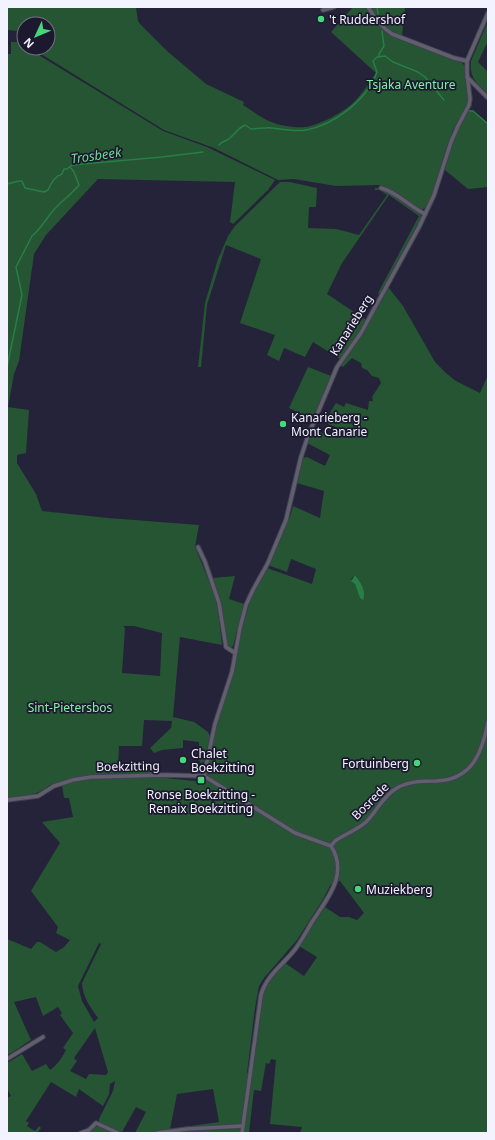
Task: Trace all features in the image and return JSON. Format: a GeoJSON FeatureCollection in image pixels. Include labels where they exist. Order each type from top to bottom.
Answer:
{"type":"FeatureCollection","features":[{"type":"Feature","properties":{"kind":"street"},"geometry":{"type":"LineString","coordinates":[[323,10],[334,7]]}},
{"type":"Feature","properties":{"kind":"street"},"geometry":{"type":"LineString","coordinates":[[368,7],[377,21],[392,34],[454,58],[467,61]]}},
{"type":"Feature","properties":{"kind":"street","name":"Kanarieberg"},"geometry":{"type":"LineString","coordinates":[[235,653],[246,605],[268,563],[286,520],[303,449],[335,372],[339,363],[361,333],[425,214],[436,189],[452,139],[469,105],[470,99],[467,77],[467,61],[488,13]]}},
{"type":"Feature","properties":{"kind":"street"},"geometry":{"type":"LineString","coordinates":[[467,77],[488,98]]}},
{"type":"Feature","properties":{"kind":"street"},"geometry":{"type":"LineString","coordinates":[[381,188],[388,190],[410,206],[425,214]]}},
{"type":"Feature","properties":{"kind":"street"},"geometry":{"type":"LineString","coordinates":[[198,547],[206,562],[217,595],[226,647],[235,653],[232,672],[215,724],[204,776],[295,833],[331,846],[334,850],[338,866],[336,885],[298,945],[265,983],[261,995],[242,1133]]}},
{"type":"Feature","properties":{"kind":"street","name":"Bosrede"},"geometry":{"type":"LineString","coordinates":[[331,846],[335,841],[365,823],[385,798],[398,787],[415,782],[447,780],[463,773],[478,756],[485,740],[488,722]]}},
{"type":"Feature","properties":{"kind":"street","name":"Boekzitting"},"geometry":{"type":"LineString","coordinates":[[7,800],[38,796],[54,786],[73,780],[91,777],[151,775],[204,776]]}},
{"type":"Feature","properties":{"kind":"street"},"geometry":{"type":"LineString","coordinates":[[7,1059],[43,1037]]}},
{"type":"Feature","properties":{"kind":"street"},"geometry":{"type":"LineString","coordinates":[[80,1133],[89,1130],[96,1123],[118,1133]]}},
{"type":"Feature","properties":{"kind":"street"},"geometry":{"type":"LineString","coordinates":[[157,1133],[187,1129],[242,1126]]}},
{"type":"Feature","properties":{"kind":"green space","name":"Tsjaka Aventure"},"geometry":{"type":"Polygon","coordinates":[[[7,7],[136,7],[138,21],[140,24],[167,51],[206,84],[244,102],[243,105],[270,122],[285,126],[305,127],[331,118],[350,106],[376,73],[331,32],[353,7],[366,7],[374,20],[386,33],[461,62],[465,66],[469,102],[453,130],[443,158],[435,190],[427,206],[422,210],[379,185],[336,186],[294,179],[278,180],[214,148],[164,130],[44,56],[56,56],[56,16],[16,16],[16,31],[7,30],[7,7]]]}},
{"type":"Feature","properties":{"kind":"green space"},"geometry":{"type":"Polygon","coordinates":[[[370,7],[405,7],[402,36],[391,31],[383,24],[370,7]]]}},
{"type":"Feature","properties":{"kind":"green space"},"geometry":{"type":"Polygon","coordinates":[[[488,21],[488,41],[478,62],[488,72],[488,94],[475,80],[471,72],[471,61],[488,21]]]}},
{"type":"Feature","properties":{"kind":"green space","name":"Sint-Pietersbos"},"geometry":{"type":"Polygon","coordinates":[[[11,42],[16,42],[16,56],[40,56],[163,131],[207,147],[275,180],[268,190],[233,224],[230,222],[235,182],[98,179],[46,235],[34,254],[19,361],[14,374],[8,407],[29,410],[26,453],[17,455],[17,463],[36,494],[42,511],[199,525],[195,547],[215,596],[218,611],[222,645],[180,637],[173,717],[194,722],[208,732],[210,737],[204,762],[201,763],[199,760],[199,742],[183,740],[183,748],[162,750],[154,753],[150,748],[171,728],[172,721],[144,720],[142,746],[119,746],[118,768],[156,769],[156,777],[204,782],[216,726],[233,674],[241,632],[253,591],[267,568],[312,584],[316,569],[291,559],[287,572],[268,565],[291,514],[293,506],[320,518],[324,491],[297,483],[303,458],[307,457],[325,466],[330,455],[307,443],[312,428],[331,437],[332,435],[335,435],[339,428],[328,424],[326,419],[336,403],[344,407],[346,403],[368,410],[369,401],[373,401],[372,397],[381,383],[379,378],[372,376],[367,370],[362,368],[361,363],[352,358],[343,367],[340,365],[357,341],[388,287],[403,306],[435,362],[447,374],[456,381],[480,393],[488,375],[488,1133],[300,1133],[302,1127],[270,1124],[276,1060],[271,1059],[269,1064],[266,1063],[261,1091],[254,1090],[249,1132],[246,1133],[135,1133],[146,1112],[136,1107],[122,1132],[99,1122],[99,1119],[113,1091],[115,1081],[110,1084],[109,1094],[103,1106],[79,1089],[76,1097],[51,1082],[26,1121],[29,1123],[27,1126],[35,1131],[39,1126],[41,1128],[37,1133],[7,1133],[7,1098],[11,1096],[7,1088],[7,1063],[22,1054],[32,1071],[46,1064],[50,1070],[63,1056],[66,1050],[63,1048],[73,1033],[60,1015],[62,1013],[58,1007],[43,1016],[36,997],[14,1002],[31,1040],[7,1055],[7,939],[31,949],[37,942],[40,942],[56,952],[64,947],[70,940],[56,933],[58,927],[31,891],[60,843],[42,822],[73,817],[69,798],[64,798],[62,785],[53,788],[50,785],[35,793],[7,798],[7,54],[11,54],[11,42]],[[355,575],[351,579],[360,594],[360,582],[355,575]],[[123,626],[125,628],[122,673],[160,676],[162,633],[134,626],[123,626]],[[340,881],[331,884],[297,940],[264,978],[259,986],[247,1073],[252,1074],[262,996],[267,983],[285,963],[304,976],[317,957],[299,946],[325,907],[340,917],[349,917],[357,920],[364,913],[340,881]],[[99,943],[78,986],[82,1001],[94,1022],[98,1018],[85,997],[82,983],[101,944],[99,943]],[[95,1028],[74,1058],[77,1061],[70,1071],[86,1079],[89,1074],[106,1075],[108,1072],[95,1028]],[[213,1089],[177,1094],[170,1129],[219,1122],[213,1089]]]}},
{"type":"Feature","properties":{"kind":"green space"},"geometry":{"type":"Polygon","coordinates":[[[472,110],[488,125],[488,187],[468,189],[445,170],[451,147],[457,132],[464,118],[469,111],[472,110]]]}},
{"type":"Feature","properties":{"kind":"green space"},"geometry":{"type":"Polygon","coordinates":[[[280,182],[290,182],[317,188],[316,207],[309,207],[308,228],[336,229],[359,235],[387,195],[380,190],[375,190],[375,188],[386,191],[398,198],[420,213],[421,218],[380,294],[378,293],[419,216],[389,195],[342,263],[327,294],[366,320],[353,342],[340,359],[313,342],[305,357],[284,348],[279,361],[267,355],[275,335],[240,323],[261,259],[226,245],[207,305],[201,367],[198,367],[205,303],[218,259],[228,236],[235,226],[280,182]]]}},
{"type":"Feature","properties":{"kind":"green space"},"geometry":{"type":"Polygon","coordinates":[[[308,367],[331,376],[312,419],[289,408],[308,367]]]}},
{"type":"Feature","properties":{"kind":"green space"},"geometry":{"type":"Polygon","coordinates":[[[235,576],[229,599],[244,604],[233,646],[230,648],[227,646],[218,595],[213,578],[235,576]]]}},
{"type":"Feature","properties":{"kind":"green space"},"geometry":{"type":"Polygon","coordinates":[[[98,1126],[114,1133],[85,1133],[98,1126]]]}},
{"type":"Feature","properties":{"kind":"shaded area"},"geometry":{"type":"Polygon","coordinates":[[[355,575],[364,590],[363,600],[360,598],[355,584],[351,581],[355,575]]]}},
{"type":"Feature","properties":{"kind":"waterway"},"geometry":{"type":"LineString","coordinates":[[377,7],[378,14]]}},
{"type":"Feature","properties":{"kind":"waterway"},"geometry":{"type":"LineString","coordinates":[[379,57],[379,54],[384,46],[382,31]]}},
{"type":"Feature","properties":{"kind":"waterway","name":"Trosbeek"},"geometry":{"type":"LineString","coordinates":[[219,145],[229,139],[238,129],[245,125],[251,129],[270,128],[298,131],[328,123],[348,110],[366,92],[377,72],[373,61],[377,57],[385,56],[393,62],[418,72],[425,77],[444,100]]}},
{"type":"Feature","properties":{"kind":"waterway"},"geometry":{"type":"LineString","coordinates":[[469,111],[473,111],[488,124]]}},
{"type":"Feature","properties":{"kind":"waterway","name":"Trosbeek"},"geometry":{"type":"LineString","coordinates":[[7,184],[22,181],[25,188],[44,192],[48,190],[55,178],[62,174],[64,169],[67,169],[72,165],[203,152]]}},
{"type":"Feature","properties":{"kind":"waterway"},"geometry":{"type":"LineString","coordinates":[[7,367],[22,295],[16,267],[32,236],[55,208],[79,185],[74,172],[70,167]]}},
{"type":"Feature","properties":{"kind":"place","name":"'t Ruddershof"},"geometry":{"type":"Point","coordinates":[321,19]}},
{"type":"Feature","properties":{"kind":"place","name":"Kanarieberg - Mont Canarie"},"geometry":{"type":"Point","coordinates":[283,424]}},
{"type":"Feature","properties":{"kind":"place","name":"Chalet Boekzitting"},"geometry":{"type":"Point","coordinates":[183,760]}},
{"type":"Feature","properties":{"kind":"place","name":"Fortuinberg"},"geometry":{"type":"Point","coordinates":[417,763]}},
{"type":"Feature","properties":{"kind":"place","name":"Ronse Boekzitting - Renaix Boekzitting"},"geometry":{"type":"Point","coordinates":[201,780]}},
{"type":"Feature","properties":{"kind":"place","name":"Muziekberg"},"geometry":{"type":"Point","coordinates":[358,889]}}]}
